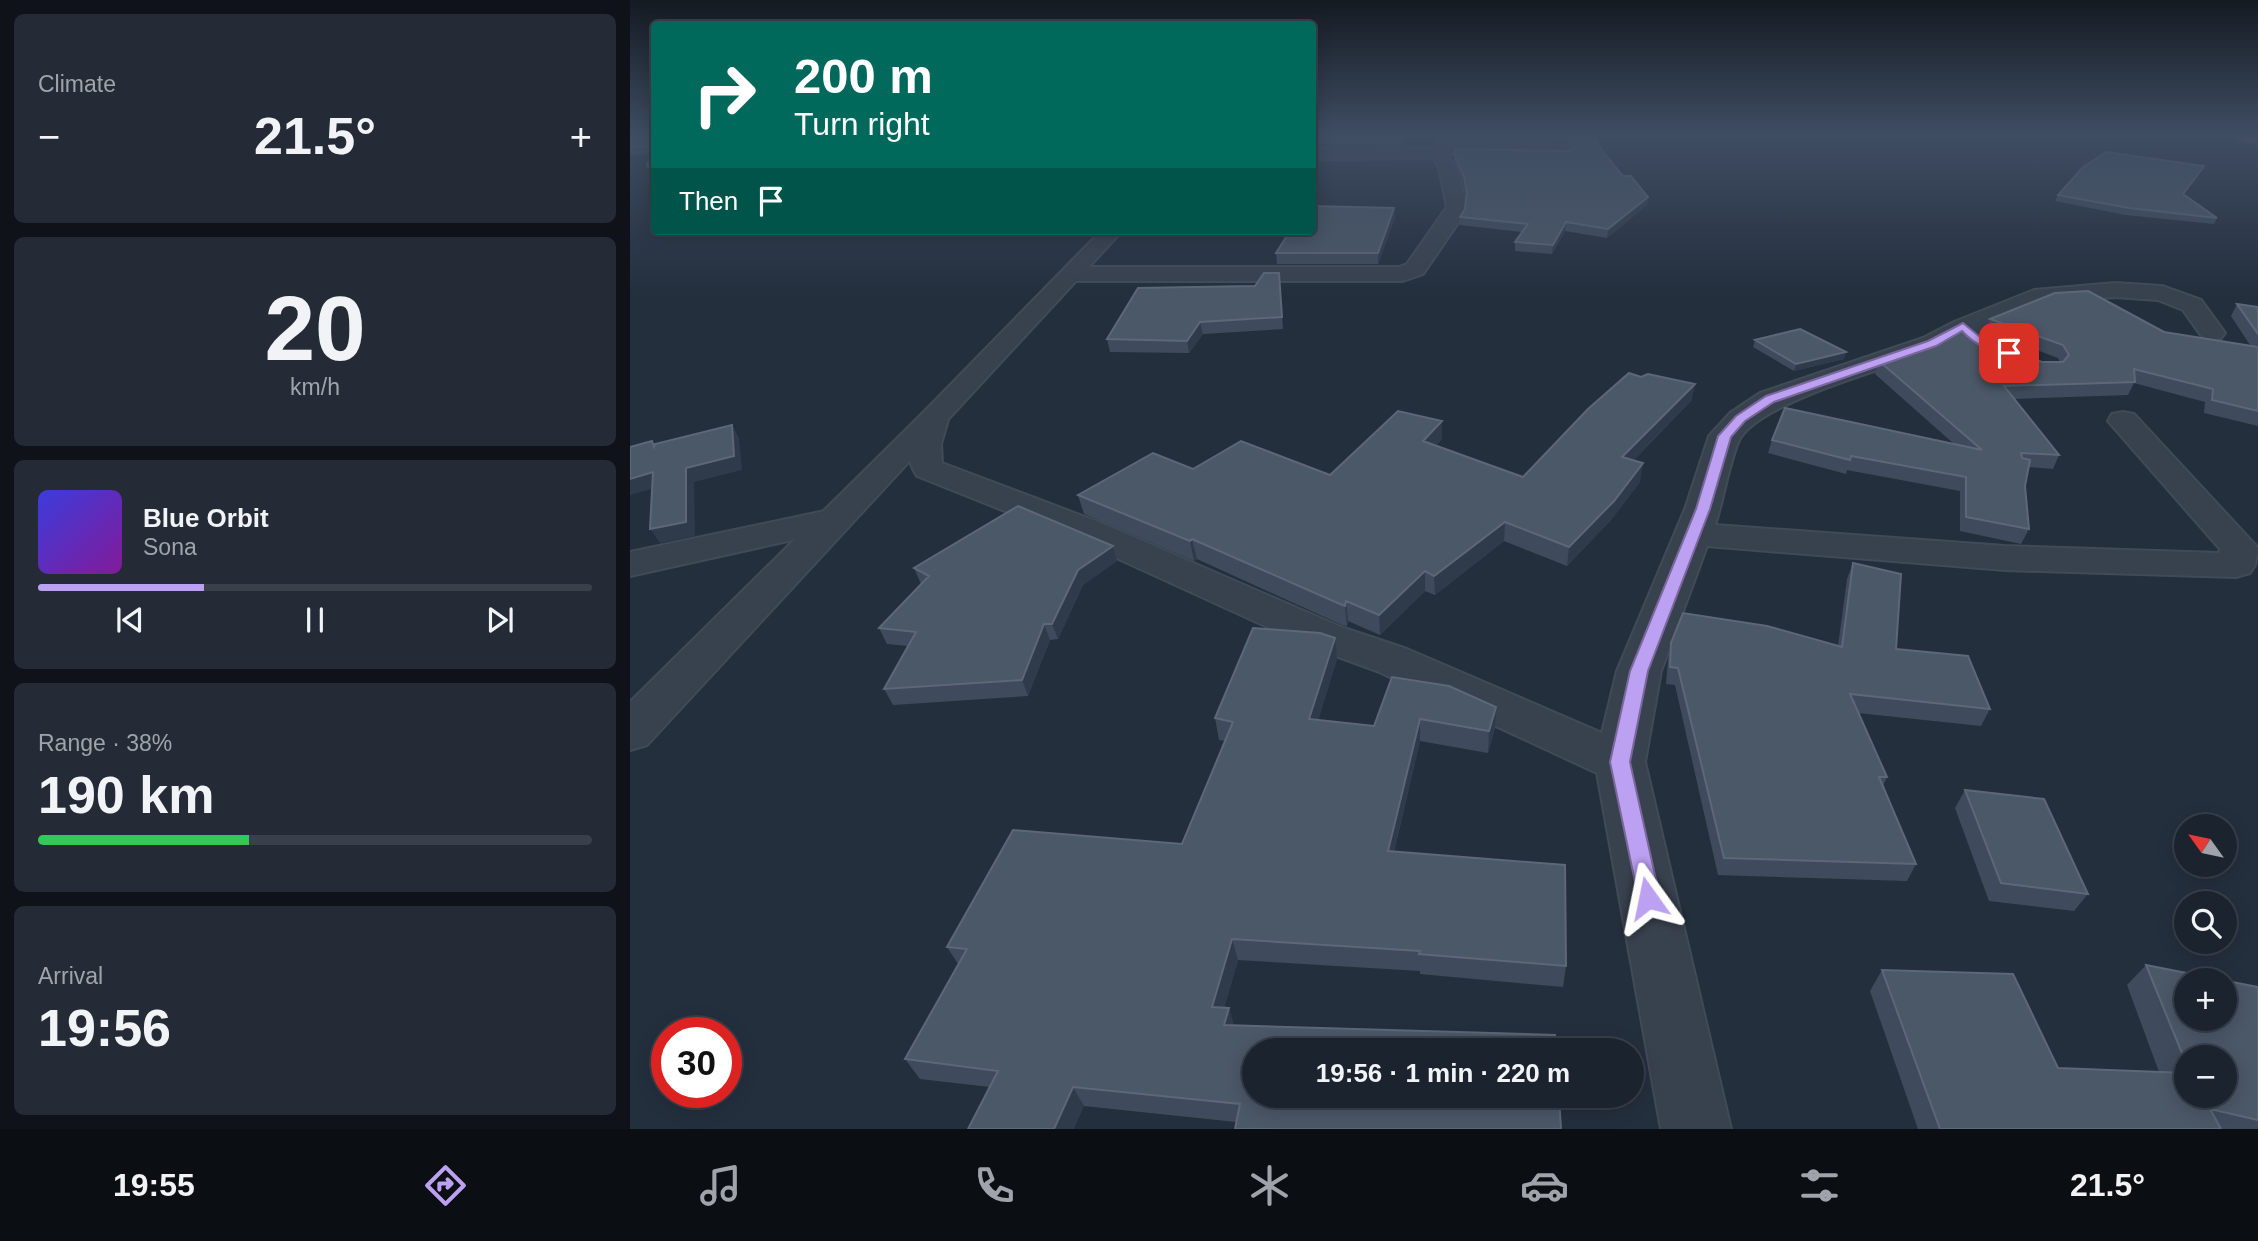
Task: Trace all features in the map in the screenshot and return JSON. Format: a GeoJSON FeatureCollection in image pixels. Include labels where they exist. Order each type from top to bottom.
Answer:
{"type":"FeatureCollection","features":[{"type":"Feature","properties":{"kind":"street"},"geometry":{"type":"LineString","coordinates":[[1073,274],[1402,274],[1415,269],[1452,217],[1455,206],[1451,187]]}},
{"type":"Feature","properties":{"kind":"street"},"geometry":{"type":"LineString","coordinates":[[630,732],[1108,235]]}},
{"type":"Feature","properties":{"kind":"street"},"geometry":{"type":"LineString","coordinates":[[1696,1129],[1620,762],[1639,671],[1693,534],[1725,436],[1741,419],[1770,399],[1932,344],[1963,327],[2042,295],[2115,290],[2162,293],[2192,304],[2212,333]]}},
{"type":"Feature","properties":{"kind":"street"},"geometry":{"type":"LineString","coordinates":[[1963,327],[1976,340],[2047,366]]}},
{"type":"Feature","properties":{"kind":"street"},"geometry":{"type":"LineString","coordinates":[[933,420],[924,443],[924,461],[929,469],[1088,531],[1313,632],[1392,660],[1620,762]]}},
{"type":"Feature","properties":{"kind":"street"},"geometry":{"type":"LineString","coordinates":[[1693,534],[2005,558],[2236,565],[2239,548],[2123,421]]}},
{"type":"Feature","properties":{"kind":"street"},"geometry":{"type":"LineString","coordinates":[[630,564],[834,520]]}},
{"type":"Feature","properties":{"kind":"building"},"geometry":{"type":"Polygon","coordinates":[[[1466,187],[1640,187],[1648,197],[1608,229],[1566,222],[1553,245],[1515,242],[1528,224],[1460,217],[1465,209],[1466,187]]]}},
{"type":"Feature","properties":{"kind":"building"},"geometry":{"type":"Polygon","coordinates":[[[2065,187],[2188,187],[2183,194],[2217,218],[2129,208],[2058,195],[2065,187]]]}},
{"type":"Feature","properties":{"kind":"building"},"geometry":{"type":"Polygon","coordinates":[[[1316,206],[1394,208],[1378,253],[1276,253],[1287,235],[1316,235],[1316,206]]]}},
{"type":"Feature","properties":{"kind":"building"},"geometry":{"type":"Polygon","coordinates":[[[1264,273],[1279,273],[1282,317],[1200,322],[1187,341],[1107,339],[1138,288],[1255,286],[1264,273]]]}},
{"type":"Feature","properties":{"kind":"building"},"geometry":{"type":"Polygon","coordinates":[[[2088,291],[2164,332],[2258,347],[2258,411],[2212,400],[2213,389],[2134,369],[2135,382],[2004,386],[2059,455],[2021,453],[2022,458],[2030,460],[2025,486],[2029,529],[1966,517],[1966,477],[1851,456],[1850,460],[1772,440],[1785,408],[1982,450],[1879,361],[1946,340],[1964,330],[1971,336],[2042,362],[2063,362],[2069,355],[2063,345],[1990,319],[2055,293],[2088,291]]]}},
{"type":"Feature","properties":{"kind":"building"},"geometry":{"type":"Polygon","coordinates":[[[2237,304],[2258,307],[2258,334],[2237,304]]]}},
{"type":"Feature","properties":{"kind":"building"},"geometry":{"type":"Polygon","coordinates":[[[1800,329],[1846,352],[1796,364],[1755,340],[1800,329]]]}},
{"type":"Feature","properties":{"kind":"building"},"geometry":{"type":"Polygon","coordinates":[[[1629,373],[1641,377],[1648,374],[1695,384],[1622,457],[1643,463],[1614,501],[1569,547],[1505,522],[1434,576],[1425,571],[1379,615],[1346,601],[1345,606],[1192,539],[1190,541],[1078,495],[1153,453],[1193,469],[1241,441],[1330,475],[1398,411],[1442,421],[1423,441],[1523,477],[1588,409],[1629,373]]]}},
{"type":"Feature","properties":{"kind":"building"},"geometry":{"type":"Polygon","coordinates":[[[732,425],[734,456],[686,468],[686,522],[650,529],[653,472],[630,479],[630,447],[652,441],[654,447],[655,444],[732,425]]]}},
{"type":"Feature","properties":{"kind":"building"},"geometry":{"type":"Polygon","coordinates":[[[1018,506],[1113,546],[1078,570],[1052,624],[1044,624],[1022,680],[884,689],[916,632],[879,628],[929,576],[914,568],[1018,506]]]}},
{"type":"Feature","properties":{"kind":"building"},"geometry":{"type":"Polygon","coordinates":[[[1853,563],[1901,574],[1896,649],[1968,656],[1990,709],[1850,694],[1887,777],[1879,777],[1916,864],[1724,858],[1678,668],[1670,667],[1671,643],[1683,613],[1767,626],[1842,647],[1853,563]]]}},
{"type":"Feature","properties":{"kind":"building"},"geometry":{"type":"Polygon","coordinates":[[[1253,628],[1320,633],[1335,638],[1309,719],[1374,726],[1392,677],[1449,686],[1496,707],[1489,731],[1420,719],[1388,851],[1565,865],[1566,966],[1419,954],[1420,951],[1232,939],[1212,1007],[1229,1008],[1224,1025],[1555,1035],[1555,1038],[1242,1038],[1242,1108],[1560,1108],[1561,1129],[1235,1129],[1240,1104],[1073,1087],[1054,1129],[968,1129],[998,1071],[905,1059],[967,949],[947,947],[1013,830],[1182,844],[1233,722],[1215,718],[1253,628]]]}},
{"type":"Feature","properties":{"kind":"building"},"geometry":{"type":"Polygon","coordinates":[[[1965,790],[2044,799],[2088,894],[2001,883],[1965,790]]]}},
{"type":"Feature","properties":{"kind":"building"},"geometry":{"type":"Polygon","coordinates":[[[2146,965],[2174,971],[2174,1031],[2237,1031],[2237,983],[2258,987],[2258,1120],[2210,1109],[2221,1129],[1940,1129],[1882,970],[2013,974],[2058,1068],[2174,1073],[2174,1108],[2237,1108],[2237,1045],[2179,1045],[2146,965]]]}},
{"type":"Feature","properties":{"kind":"route"},"geometry":{"type":"LineString","coordinates":[[1648,898],[1620,762],[1639,671],[1703,509],[1725,436],[1741,419],[1770,399],[1932,344],[1963,327],[1976,340],[2009,353]]}}]}
